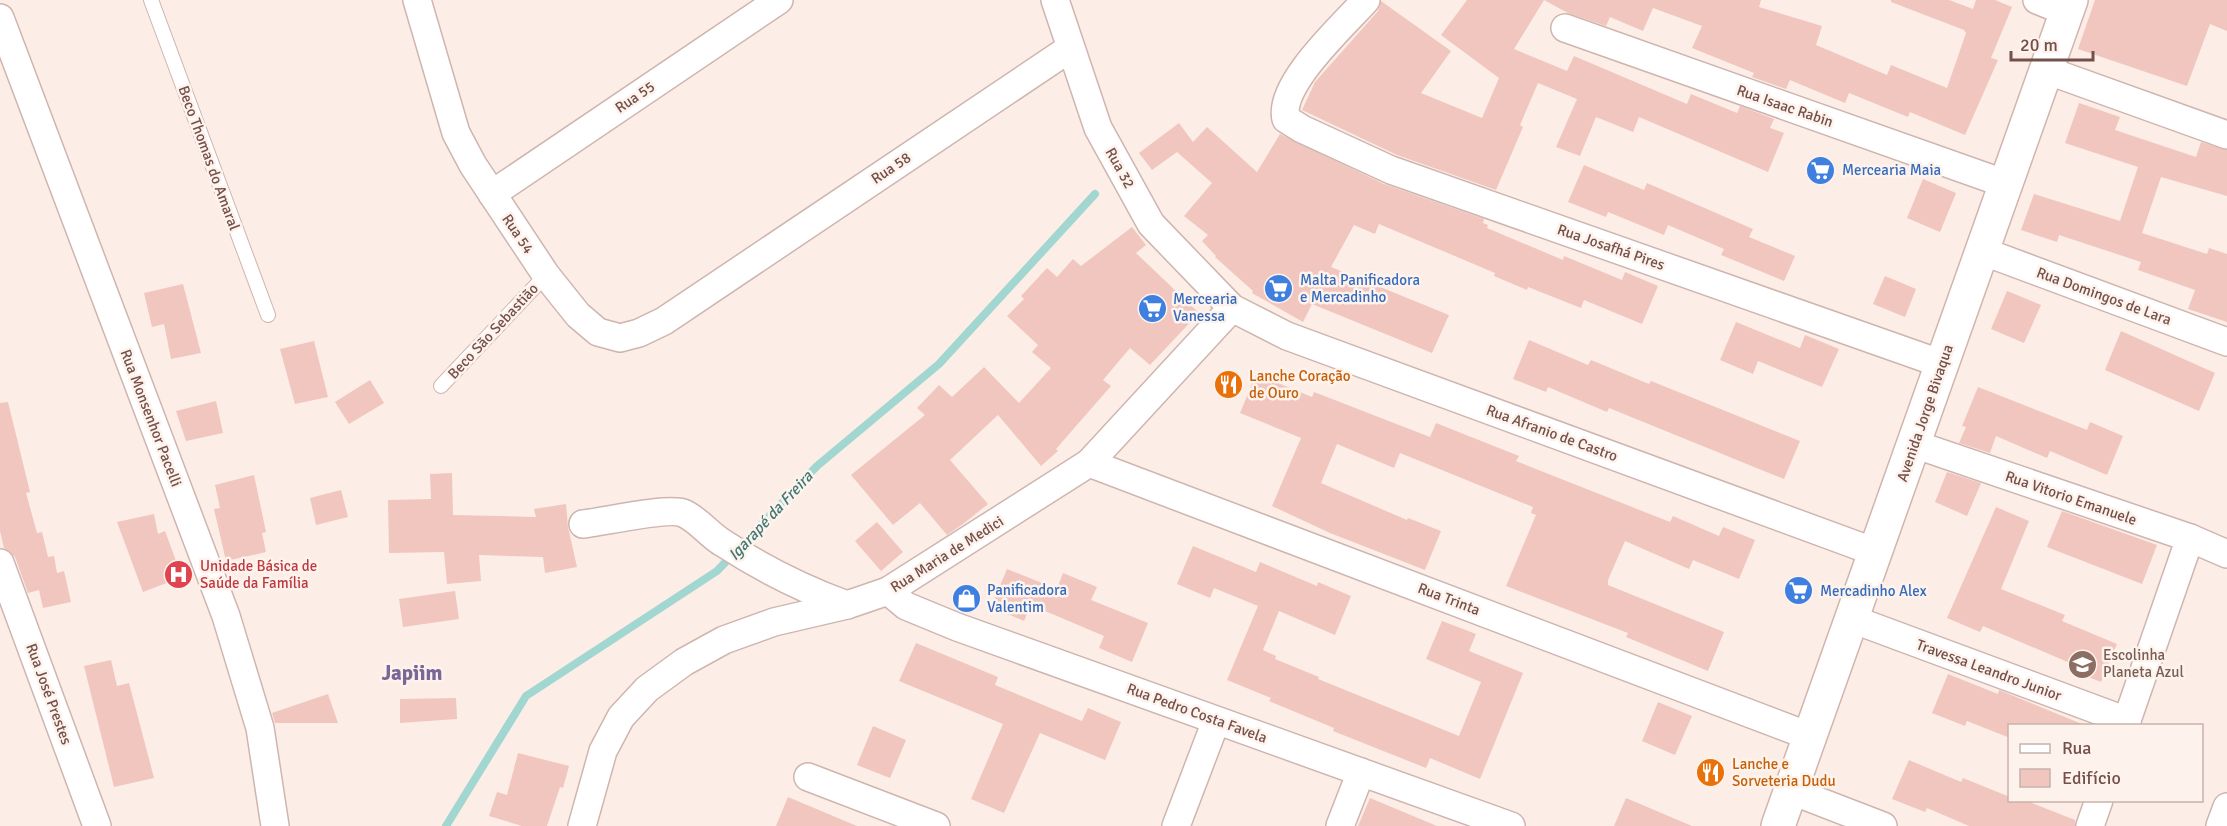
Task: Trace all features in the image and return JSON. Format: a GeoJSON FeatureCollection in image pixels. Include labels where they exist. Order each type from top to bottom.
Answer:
{"type":"FeatureCollection","features":[{"type":"Feature","properties":{"kind":"street","name":"Rua 54"},"geometry":{"type":"LineString","coordinates":[[417,0],[456,133],[492,194],[546,275],[578,315],[598,332],[620,338],[639,333],[664,321],[713,287]]}},
{"type":"Feature","properties":{"kind":"street","name":"Rua 55"},"geometry":{"type":"LineString","coordinates":[[492,194],[779,0]]}},
{"type":"Feature","properties":{"kind":"street","name":"Rua 32"},"geometry":{"type":"LineString","coordinates":[[1054,0],[1098,128],[1151,224],[1232,308]]}},
{"type":"Feature","properties":{"kind":"street","name":"Rua Josafhá Pires"},"geometry":{"type":"LineString","coordinates":[[1366,0],[1311,62],[1292,88],[1283,108],[1286,119],[1302,129],[1391,170],[1942,364]]}},
{"type":"Feature","properties":{"kind":"street"},"geometry":{"type":"LineString","coordinates":[[2037,0],[2069,6]]}},
{"type":"Feature","properties":{"kind":"street","name":"Avenida Jorge Bivaqua"},"geometry":{"type":"LineString","coordinates":[[1778,826],[2069,6]]}},
{"type":"Feature","properties":{"kind":"street","name":"Rua Monsenhor Pacelli"},"geometry":{"type":"LineString","coordinates":[[0,18],[226,616],[261,728],[275,826]]}},
{"type":"Feature","properties":{"kind":"street","name":"Rua Isaac Rabin"},"geometry":{"type":"LineString","coordinates":[[1565,28],[2006,184]]}},
{"type":"Feature","properties":{"kind":"street","name":"Rua 58"},"geometry":{"type":"LineString","coordinates":[[713,287],[1069,49]]}},
{"type":"Feature","properties":{"kind":"street"},"geometry":{"type":"LineString","coordinates":[[2046,70],[2227,135]]}},
{"type":"Feature","properties":{"kind":"street","name":"Rua Domingos de Lara"},"geometry":{"type":"LineString","coordinates":[[1982,250],[2227,342]]}},
{"type":"Feature","properties":{"kind":"street","name":"Rua Maria de Medici"},"geometry":{"type":"LineString","coordinates":[[582,826],[603,751],[621,717],[647,689],[684,662],[724,640],[774,622],[847,605],[888,591],[1089,463],[1232,308]]}},
{"type":"Feature","properties":{"kind":"street","name":"Rua Afranio de Castro"},"geometry":{"type":"LineString","coordinates":[[1232,308],[1298,340],[1875,552]]}},
{"type":"Feature","properties":{"kind":"street","name":"Rua Vitorio Emanuele"},"geometry":{"type":"LineString","coordinates":[[1914,444],[2190,538],[2227,554]]}},
{"type":"Feature","properties":{"kind":"street","name":"Rua Trinta"},"geometry":{"type":"LineString","coordinates":[[1089,463],[1809,736]]}},
{"type":"Feature","properties":{"kind":"street"},"geometry":{"type":"LineString","coordinates":[[583,524],[660,512],[682,512],[696,521],[711,536],[752,562],[806,590],[847,605]]}},
{"type":"Feature","properties":{"kind":"street"},"geometry":{"type":"LineString","coordinates":[[2126,723],[2190,538]]}},
{"type":"Feature","properties":{"kind":"street","name":"Rua José Prestes"},"geometry":{"type":"LineString","coordinates":[[0,563],[97,826]]}},
{"type":"Feature","properties":{"kind":"street","name":"Rua Pedro Costa Favela"},"geometry":{"type":"LineString","coordinates":[[888,591],[906,606],[957,627],[1511,826]]}},
{"type":"Feature","properties":{"kind":"street","name":"Travessa Leandro Junior"},"geometry":{"type":"LineString","coordinates":[[1852,619],[2126,723]]}},
{"type":"Feature","properties":{"kind":"street"},"geometry":{"type":"LineString","coordinates":[[1176,826],[1216,721]]}},
{"type":"Feature","properties":{"kind":"street"},"geometry":{"type":"LineString","coordinates":[[1340,826],[1361,772]]}},
{"type":"Feature","properties":{"kind":"street"},"geometry":{"type":"LineString","coordinates":[[808,777],[936,826]]}},
{"type":"Feature","properties":{"kind":"street"},"geometry":{"type":"LineString","coordinates":[[1792,791],[1883,826]]}},
{"type":"Feature","properties":{"kind":"street"},"geometry":{"type":"LineString","coordinates":[[2090,826],[2099,802]]}},
{"type":"Feature","properties":{"kind":"street"},"geometry":{"type":"LineString","coordinates":[[2220,826],[2227,807]]}},
{"type":"Feature","properties":{"kind":"lane","name":"Beco Thomas do Amaral"},"geometry":{"type":"LineString","coordinates":[[151,0],[268,315]]}},
{"type":"Feature","properties":{"kind":"lane","name":"Beco São Sebastião"},"geometry":{"type":"LineString","coordinates":[[441,386],[546,275]]}},
{"type":"Feature","properties":{"kind":"building"},"geometry":{"type":"Polygon","coordinates":[[[1467,0],[1544,0],[1514,49],[1567,71],[1574,56],[1687,104],[1691,94],[1737,113],[1740,106],[1774,119],[1770,128],[1784,133],[1768,172],[1639,117],[1633,132],[1596,117],[1580,156],[1556,147],[1577,99],[1538,83],[1520,125],[1523,127],[1496,190],[1397,155],[1302,110],[1315,82],[1378,11],[1381,1],[1451,51],[1421,93],[1482,118],[1499,78],[1441,35],[1467,0]]]}},
{"type":"Feature","properties":{"kind":"building"},"geometry":{"type":"Polygon","coordinates":[[[1544,0],[1761,0],[1759,7],[1822,26],[1816,45],[1887,75],[1891,65],[1947,88],[1966,33],[1964,30],[1891,2],[1891,0],[1949,0],[1973,9],[1976,0],[1995,0],[2012,7],[1991,58],[1998,60],[1965,135],[1910,112],[1908,117],[1849,93],[1845,103],[1790,80],[1786,89],[1752,77],[1754,73],[1692,48],[1702,26],[1653,8],[1643,31],[1610,17],[1606,26],[1568,13],[1544,0]]]}},
{"type":"Feature","properties":{"kind":"building"},"geometry":{"type":"Polygon","coordinates":[[[2095,0],[2227,0],[2227,31],[2210,24],[2187,86],[2078,49],[2095,0]]]}},
{"type":"Feature","properties":{"kind":"building"},"geometry":{"type":"Polygon","coordinates":[[[2079,103],[2120,117],[2115,130],[2196,157],[2201,142],[2227,150],[2227,196],[2161,177],[2142,233],[2207,254],[2209,248],[2227,254],[2227,322],[2188,309],[2195,290],[2138,270],[2141,262],[2059,235],[2057,242],[2021,230],[2034,194],[2120,221],[2138,167],[2065,143],[2079,103]]]}},
{"type":"Feature","properties":{"kind":"building"},"geometry":{"type":"Polygon","coordinates":[[[1179,123],[1193,142],[1207,127],[1257,172],[1280,134],[1384,184],[1484,219],[1483,223],[1488,225],[1487,228],[1563,260],[1564,256],[1622,280],[1625,272],[1658,286],[1642,324],[1584,300],[1581,308],[1528,287],[1527,290],[1494,276],[1495,273],[1379,224],[1375,234],[1354,225],[1331,267],[1449,315],[1432,353],[1312,304],[1303,322],[1252,293],[1253,291],[1215,257],[1202,241],[1208,235],[1184,216],[1212,183],[1177,152],[1152,170],[1139,153],[1179,123]]]}},
{"type":"Feature","properties":{"kind":"building"},"geometry":{"type":"Polygon","coordinates":[[[1584,165],[1644,190],[1647,183],[1753,229],[1749,237],[1795,256],[1784,281],[1721,255],[1724,249],[1668,225],[1664,235],[1608,212],[1606,217],[1568,202],[1584,165]]]}},
{"type":"Feature","properties":{"kind":"building"},"geometry":{"type":"Polygon","coordinates":[[[1923,179],[1956,193],[1940,232],[1907,218],[1923,179]]]}},
{"type":"Feature","properties":{"kind":"building"},"geometry":{"type":"Polygon","coordinates":[[[1132,227],[1146,245],[1136,253],[1199,313],[1150,365],[1130,348],[1103,380],[1111,386],[1056,449],[1058,451],[1041,466],[998,415],[950,460],[988,504],[963,524],[947,535],[920,503],[893,525],[851,475],[925,415],[917,408],[939,385],[952,397],[984,367],[1019,403],[1051,368],[1032,352],[1038,345],[1007,316],[1024,299],[1021,296],[1047,268],[1057,277],[1073,259],[1081,266],[1132,227]]]}},
{"type":"Feature","properties":{"kind":"building"},"geometry":{"type":"Polygon","coordinates":[[[1885,276],[1916,289],[1905,317],[1873,304],[1885,276]]]}},
{"type":"Feature","properties":{"kind":"building"},"geometry":{"type":"Polygon","coordinates":[[[183,284],[201,353],[171,359],[164,324],[152,327],[144,293],[183,284]]]}},
{"type":"Feature","properties":{"kind":"building"},"geometry":{"type":"Polygon","coordinates":[[[2007,291],[2041,305],[2024,343],[1991,329],[2007,291]]]}},
{"type":"Feature","properties":{"kind":"building"},"geometry":{"type":"Polygon","coordinates":[[[1736,322],[1800,348],[1805,335],[1839,349],[1822,387],[1758,361],[1753,374],[1720,360],[1736,322]]]}},
{"type":"Feature","properties":{"kind":"building"},"geometry":{"type":"Polygon","coordinates":[[[2121,331],[2215,373],[2199,411],[2105,370],[2121,331]]]}},
{"type":"Feature","properties":{"kind":"building"},"geometry":{"type":"Polygon","coordinates":[[[1529,340],[1588,365],[1591,360],[1649,384],[1651,381],[1800,441],[1784,479],[1609,408],[1607,412],[1548,387],[1546,392],[1513,379],[1529,340]]]}},
{"type":"Feature","properties":{"kind":"building"},"geometry":{"type":"Polygon","coordinates":[[[314,341],[328,397],[295,404],[280,349],[314,341]]]}},
{"type":"Feature","properties":{"kind":"building"},"geometry":{"type":"Polygon","coordinates":[[[1256,374],[1312,397],[1314,392],[1430,437],[1436,423],[1519,456],[1516,461],[1670,522],[1673,516],[1719,536],[1723,527],[1755,540],[1739,579],[1693,560],[1689,569],[1625,541],[1608,580],[1608,585],[1724,632],[1708,671],[1626,637],[1628,633],[1506,586],[1536,515],[1531,513],[1533,507],[1400,453],[1394,468],[1337,444],[1321,483],[1407,520],[1408,518],[1441,531],[1425,570],[1330,533],[1272,506],[1301,438],[1240,413],[1256,374]]]}},
{"type":"Feature","properties":{"kind":"building"},"geometry":{"type":"Polygon","coordinates":[[[370,380],[384,403],[349,424],[335,402],[370,380]]]}},
{"type":"Feature","properties":{"kind":"building"},"geometry":{"type":"Polygon","coordinates":[[[1978,387],[2087,430],[2090,422],[2123,436],[2107,475],[2050,451],[2047,458],[1996,436],[1990,453],[1959,443],[1966,427],[1962,426],[1978,387]]]}},
{"type":"Feature","properties":{"kind":"building"},"geometry":{"type":"Polygon","coordinates":[[[216,401],[223,433],[186,441],[176,411],[216,401]]]}},
{"type":"Feature","properties":{"kind":"building"},"geometry":{"type":"Polygon","coordinates":[[[8,402],[30,492],[26,493],[37,533],[42,532],[48,557],[54,556],[57,573],[64,571],[71,602],[43,608],[39,590],[28,593],[15,557],[4,548],[0,531],[0,403],[8,402]]]}},
{"type":"Feature","properties":{"kind":"building"},"geometry":{"type":"Polygon","coordinates":[[[1947,472],[1981,483],[1967,516],[1935,502],[1947,472]]]}},
{"type":"Feature","properties":{"kind":"building"},"geometry":{"type":"Polygon","coordinates":[[[452,473],[453,515],[536,517],[534,509],[566,504],[568,527],[577,567],[545,573],[543,557],[479,555],[481,581],[447,584],[444,552],[389,553],[388,500],[431,499],[430,474],[452,473]]]}},
{"type":"Feature","properties":{"kind":"building"},"geometry":{"type":"Polygon","coordinates":[[[254,475],[266,532],[262,533],[266,552],[226,561],[214,509],[220,508],[215,485],[254,475]]]}},
{"type":"Feature","properties":{"kind":"building"},"geometry":{"type":"Polygon","coordinates":[[[341,490],[348,517],[316,525],[310,498],[341,490]]]}},
{"type":"Feature","properties":{"kind":"building"},"geometry":{"type":"Polygon","coordinates":[[[1996,507],[2029,521],[2001,589],[2065,615],[2062,621],[2117,644],[2101,682],[2068,669],[2070,663],[1983,626],[1980,632],[1947,618],[1996,507]]]}},
{"type":"Feature","properties":{"kind":"building"},"geometry":{"type":"Polygon","coordinates":[[[2062,511],[2157,545],[2142,584],[2047,547],[2062,511]]]}},
{"type":"Feature","properties":{"kind":"building"},"geometry":{"type":"Polygon","coordinates":[[[154,514],[158,534],[165,531],[182,577],[143,592],[117,522],[154,514]]]}},
{"type":"Feature","properties":{"kind":"building"},"geometry":{"type":"Polygon","coordinates":[[[877,522],[903,552],[881,571],[855,541],[877,522]]]}},
{"type":"Feature","properties":{"kind":"building"},"geometry":{"type":"Polygon","coordinates":[[[1193,546],[1256,572],[1260,562],[1317,586],[1318,582],[1351,596],[1335,635],[1279,611],[1263,650],[1276,656],[1275,659],[1319,677],[1318,679],[1459,736],[1481,682],[1426,659],[1442,621],[1476,634],[1469,651],[1523,673],[1480,779],[1430,758],[1426,768],[1333,731],[1334,728],[1269,701],[1271,698],[1227,680],[1258,606],[1214,588],[1210,598],[1177,584],[1193,546]]]}},
{"type":"Feature","properties":{"kind":"building"},"geometry":{"type":"Polygon","coordinates":[[[1007,569],[1057,589],[1063,573],[1097,587],[1091,600],[1148,623],[1132,662],[1099,648],[1104,636],[1031,605],[1024,621],[991,607],[1007,569]]]}},
{"type":"Feature","properties":{"kind":"building"},"geometry":{"type":"Polygon","coordinates":[[[455,591],[459,619],[403,627],[399,599],[455,591]]]}},
{"type":"Feature","properties":{"kind":"building"},"geometry":{"type":"Polygon","coordinates":[[[916,643],[998,677],[995,685],[1082,721],[1088,708],[1121,722],[1105,760],[1040,733],[1004,813],[971,799],[1003,724],[899,681],[916,643]]]}},
{"type":"Feature","properties":{"kind":"building"},"geometry":{"type":"Polygon","coordinates":[[[111,660],[117,686],[129,683],[154,778],[114,787],[84,666],[111,660]]]}},
{"type":"Feature","properties":{"kind":"building"},"geometry":{"type":"Polygon","coordinates":[[[1948,674],[1998,694],[1999,690],[2082,724],[2008,724],[2008,737],[1967,721],[1965,726],[1932,713],[1948,674]]]}},
{"type":"Feature","properties":{"kind":"building"},"geometry":{"type":"Polygon","coordinates":[[[328,694],[338,723],[275,723],[272,713],[328,694]]]}},
{"type":"Feature","properties":{"kind":"building"},"geometry":{"type":"Polygon","coordinates":[[[456,698],[457,719],[400,723],[400,699],[456,698]]]}},
{"type":"Feature","properties":{"kind":"building"},"geometry":{"type":"Polygon","coordinates":[[[1658,702],[1692,716],[1675,755],[1642,741],[1658,702]]]}},
{"type":"Feature","properties":{"kind":"building"},"geometry":{"type":"Polygon","coordinates":[[[873,726],[906,740],[890,778],[857,765],[873,726]]]}},
{"type":"Feature","properties":{"kind":"building"},"geometry":{"type":"Polygon","coordinates":[[[518,753],[569,766],[563,788],[560,787],[547,826],[522,826],[489,816],[497,792],[507,795],[518,753]]]}},
{"type":"Feature","properties":{"kind":"building"},"geometry":{"type":"Polygon","coordinates":[[[1909,760],[1961,782],[1963,778],[2008,796],[2008,802],[2030,802],[2075,820],[2075,826],[1969,826],[1927,808],[1925,812],[1892,799],[1909,760]]]}},
{"type":"Feature","properties":{"kind":"building"},"geometry":{"type":"Polygon","coordinates":[[[788,797],[857,826],[776,826],[788,797]]]}},
{"type":"Feature","properties":{"kind":"building"},"geometry":{"type":"Polygon","coordinates":[[[1370,798],[1437,826],[1358,826],[1370,798]]]}},
{"type":"Feature","properties":{"kind":"building"},"geometry":{"type":"Polygon","coordinates":[[[1626,798],[1692,826],[1614,826],[1626,798]]]}},
{"type":"Feature","properties":{"kind":"waterway","name":"Igarapé da Freira"},"geometry":{"type":"LineString","coordinates":[[446,826],[526,696],[717,571],[817,466],[939,364],[1095,194]]}},
{"type":"Feature","properties":{"kind":"place","name":"Mercearia Maia"},"geometry":{"type":"Point","coordinates":[1821,170]}},
{"type":"Feature","properties":{"kind":"place","name":"Malta Panificadora e Mercadinho"},"geometry":{"type":"Point","coordinates":[1279,289]}},
{"type":"Feature","properties":{"kind":"place","name":"Mercearia Vanessa"},"geometry":{"type":"Point","coordinates":[1152,308]}},
{"type":"Feature","properties":{"kind":"place","name":"Lanche Coração de Ouro"},"geometry":{"type":"Point","coordinates":[1228,385]}},
{"type":"Feature","properties":{"kind":"place","name":"Unidade Básica de Saúde da Família"},"geometry":{"type":"Point","coordinates":[179,575]}},
{"type":"Feature","properties":{"kind":"place","name":"Mercadinho Alex"},"geometry":{"type":"Point","coordinates":[1799,591]}},
{"type":"Feature","properties":{"kind":"place","name":"Panificadora Valentim"},"geometry":{"type":"Point","coordinates":[966,599]}},
{"type":"Feature","properties":{"kind":"place","name":"Escolinha Planeta Azul"},"geometry":{"type":"Point","coordinates":[2082,664]}},
{"type":"Feature","properties":{"kind":"place","name":"Lanche e Sorveteria Dudu"},"geometry":{"type":"Point","coordinates":[1711,773]}},
{"type":"Feature","properties":{"kind":"district","name":"Japiim"},"geometry":{"type":"Point","coordinates":[412,673]}}]}
